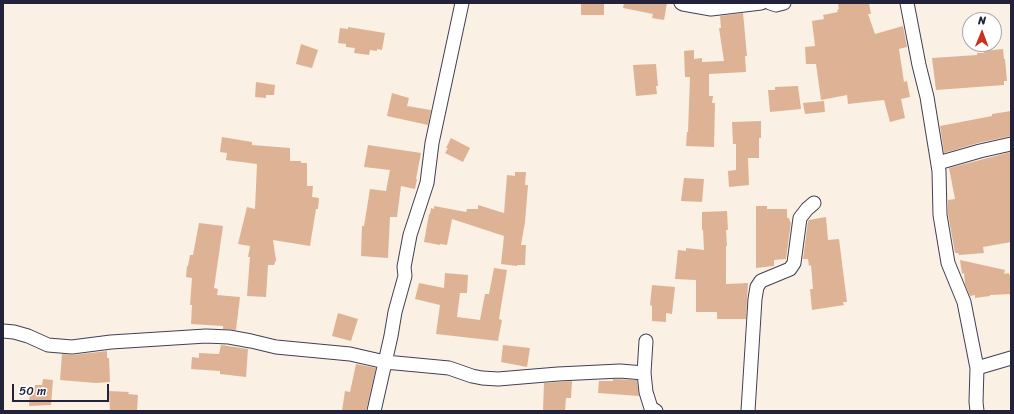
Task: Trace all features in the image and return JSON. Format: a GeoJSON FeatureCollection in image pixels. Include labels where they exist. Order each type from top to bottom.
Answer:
{"type":"FeatureCollection","features":[{"type":"Feature","properties":{"kind":"street"},"geometry":{"type":"LineString","coordinates":[[374,411],[395,312],[405,276],[404,266],[410,235],[426,183],[432,143],[462,3]]}},
{"type":"Feature","properties":{"kind":"street"},"geometry":{"type":"LineString","coordinates":[[681,3],[711,9],[761,3]]}},
{"type":"Feature","properties":{"kind":"street"},"geometry":{"type":"LineString","coordinates":[[770,3],[776,6],[784,3]]}},
{"type":"Feature","properties":{"kind":"street"},"geometry":{"type":"LineString","coordinates":[[908,3],[919,65],[927,97],[938,163],[940,215],[948,263],[964,302],[978,368],[976,402],[977,411]]}},
{"type":"Feature","properties":{"kind":"street"},"geometry":{"type":"LineString","coordinates":[[938,163],[1011,144]]}},
{"type":"Feature","properties":{"kind":"street"},"geometry":{"type":"LineString","coordinates":[[748,411],[757,287],[761,281],[790,269],[794,263],[800,218],[814,203]]}},
{"type":"Feature","properties":{"kind":"street"},"geometry":{"type":"LineString","coordinates":[[3,331],[28,336],[48,345],[72,347],[111,342],[206,336],[229,337],[251,340],[276,347],[350,354],[385,362],[449,368],[482,378],[498,379],[620,371],[644,373]]}},
{"type":"Feature","properties":{"kind":"street"},"geometry":{"type":"LineString","coordinates":[[646,341],[644,373],[646,392],[651,408],[656,411]]}},
{"type":"Feature","properties":{"kind":"street"},"geometry":{"type":"LineString","coordinates":[[978,368],[1011,358]]}},
{"type":"Feature","properties":{"kind":"building"},"geometry":{"type":"Polygon","coordinates":[[[581,3],[604,3],[604,15],[581,15],[581,3]]]}},
{"type":"Feature","properties":{"kind":"building"},"geometry":{"type":"Polygon","coordinates":[[[624,3],[667,3],[664,20],[652,18],[653,14],[623,8],[624,3]]]}},
{"type":"Feature","properties":{"kind":"building"},"geometry":{"type":"Polygon","coordinates":[[[838,3],[869,3],[871,14],[868,14],[875,34],[903,26],[907,47],[899,49],[904,82],[907,81],[910,97],[901,99],[905,118],[890,122],[884,100],[848,104],[847,95],[821,100],[816,64],[806,64],[805,47],[815,46],[812,21],[824,19],[823,15],[838,12],[838,3]]]}},
{"type":"Feature","properties":{"kind":"building"},"geometry":{"type":"Polygon","coordinates":[[[743,13],[747,56],[745,56],[746,72],[709,74],[709,96],[713,96],[712,103],[715,103],[714,147],[686,146],[690,77],[685,77],[684,51],[694,50],[694,59],[702,58],[702,62],[724,61],[719,28],[721,28],[720,16],[743,13]]]}},
{"type":"Feature","properties":{"kind":"building"},"geometry":{"type":"Polygon","coordinates":[[[348,27],[385,33],[382,50],[370,50],[369,55],[354,53],[355,48],[346,47],[346,44],[338,43],[340,28],[348,29],[348,27]]]}},
{"type":"Feature","properties":{"kind":"building"},"geometry":{"type":"Polygon","coordinates":[[[301,44],[318,50],[312,68],[296,64],[301,44]]]}},
{"type":"Feature","properties":{"kind":"building"},"geometry":{"type":"Polygon","coordinates":[[[1002,49],[1005,59],[1007,81],[1004,81],[1004,85],[936,90],[932,58],[977,55],[977,53],[984,52],[1002,52],[1002,49]]]}},
{"type":"Feature","properties":{"kind":"building"},"geometry":{"type":"Polygon","coordinates":[[[656,64],[658,86],[656,86],[657,94],[636,96],[633,65],[656,64]]]}},
{"type":"Feature","properties":{"kind":"building"},"geometry":{"type":"Polygon","coordinates":[[[256,82],[275,85],[274,95],[266,95],[266,98],[255,97],[256,82]]]}},
{"type":"Feature","properties":{"kind":"building"},"geometry":{"type":"Polygon","coordinates":[[[798,86],[801,109],[770,112],[768,90],[775,90],[775,87],[798,86]]]}},
{"type":"Feature","properties":{"kind":"building"},"geometry":{"type":"Polygon","coordinates":[[[392,93],[409,98],[407,106],[431,110],[428,125],[387,116],[392,93]]]}},
{"type":"Feature","properties":{"kind":"building"},"geometry":{"type":"Polygon","coordinates":[[[824,101],[825,112],[805,114],[803,103],[824,101]]]}},
{"type":"Feature","properties":{"kind":"building"},"geometry":{"type":"Polygon","coordinates":[[[1011,111],[1011,136],[978,143],[944,153],[940,126],[1011,111]]]}},
{"type":"Feature","properties":{"kind":"building"},"geometry":{"type":"Polygon","coordinates":[[[761,121],[759,158],[748,158],[749,185],[729,187],[728,171],[736,170],[736,144],[733,144],[732,122],[761,121]]]}},
{"type":"Feature","properties":{"kind":"building"},"geometry":{"type":"Polygon","coordinates":[[[222,137],[252,142],[252,145],[290,148],[290,161],[301,161],[301,163],[307,163],[307,186],[313,186],[312,197],[319,198],[310,246],[273,240],[276,260],[274,265],[268,265],[266,297],[247,296],[250,257],[248,257],[250,246],[238,244],[247,207],[255,209],[257,164],[226,160],[227,153],[220,152],[222,137]]]}},
{"type":"Feature","properties":{"kind":"building"},"geometry":{"type":"Polygon","coordinates":[[[451,138],[470,148],[463,162],[445,153],[451,138]]]}},
{"type":"Feature","properties":{"kind":"building"},"geometry":{"type":"Polygon","coordinates":[[[368,145],[421,153],[415,189],[401,186],[397,217],[390,217],[388,258],[361,256],[362,226],[364,226],[370,189],[386,191],[390,170],[364,167],[368,145]]]}},
{"type":"Feature","properties":{"kind":"building"},"geometry":{"type":"Polygon","coordinates":[[[1011,152],[1011,242],[983,247],[984,253],[959,255],[958,253],[955,253],[948,214],[948,200],[955,199],[949,168],[1011,152]]]}},
{"type":"Feature","properties":{"kind":"building"},"geometry":{"type":"Polygon","coordinates":[[[515,172],[526,172],[525,185],[528,185],[525,222],[521,245],[526,245],[525,265],[517,266],[501,264],[504,236],[452,219],[447,245],[424,242],[429,214],[431,208],[434,209],[434,206],[466,212],[467,209],[478,209],[478,205],[504,213],[507,175],[515,176],[515,172]]]}},
{"type":"Feature","properties":{"kind":"building"},"geometry":{"type":"Polygon","coordinates":[[[684,178],[704,179],[702,202],[681,201],[684,178]]]}},
{"type":"Feature","properties":{"kind":"building"},"geometry":{"type":"Polygon","coordinates":[[[756,206],[767,206],[767,209],[787,209],[787,218],[789,218],[791,222],[786,259],[774,260],[774,266],[756,268],[756,206]]]}},
{"type":"Feature","properties":{"kind":"building"},"geometry":{"type":"Polygon","coordinates":[[[727,211],[728,230],[726,230],[726,284],[748,283],[746,319],[717,319],[717,312],[696,312],[696,280],[675,279],[678,250],[686,251],[686,248],[704,250],[702,212],[727,211]]]}},
{"type":"Feature","properties":{"kind":"building"},"geometry":{"type":"Polygon","coordinates":[[[826,217],[828,240],[839,239],[847,302],[843,302],[844,305],[812,310],[810,289],[813,289],[811,265],[809,266],[808,259],[803,259],[808,221],[826,217]]]}},
{"type":"Feature","properties":{"kind":"building"},"geometry":{"type":"Polygon","coordinates":[[[199,223],[223,226],[214,288],[218,289],[217,295],[240,297],[236,330],[223,329],[223,326],[191,324],[192,305],[190,305],[192,278],[186,277],[190,255],[193,255],[199,223]]]}},
{"type":"Feature","properties":{"kind":"building"},"geometry":{"type":"Polygon","coordinates":[[[960,260],[1005,270],[1004,274],[1009,273],[1009,275],[1011,275],[1011,294],[990,295],[975,298],[975,295],[970,296],[965,284],[964,273],[962,274],[960,260]]]}},
{"type":"Feature","properties":{"kind":"building"},"geometry":{"type":"Polygon","coordinates":[[[494,268],[507,270],[499,319],[502,320],[498,341],[436,334],[440,305],[415,299],[419,283],[444,288],[445,273],[468,275],[467,293],[460,293],[457,317],[480,320],[485,294],[489,294],[494,268]]]}},
{"type":"Feature","properties":{"kind":"building"},"geometry":{"type":"Polygon","coordinates":[[[652,285],[675,287],[672,314],[666,313],[666,322],[652,321],[652,306],[650,305],[652,285]]]}},
{"type":"Feature","properties":{"kind":"building"},"geometry":{"type":"Polygon","coordinates":[[[338,313],[358,319],[351,341],[332,336],[338,313]]]}},
{"type":"Feature","properties":{"kind":"building"},"geometry":{"type":"Polygon","coordinates":[[[221,345],[248,349],[246,377],[220,374],[220,371],[191,369],[192,357],[199,358],[199,353],[219,354],[221,345]]]}},
{"type":"Feature","properties":{"kind":"building"},"geometry":{"type":"Polygon","coordinates":[[[503,345],[530,348],[527,367],[501,362],[503,345]]]}},
{"type":"Feature","properties":{"kind":"building"},"geometry":{"type":"Polygon","coordinates":[[[107,351],[107,358],[109,358],[110,382],[96,383],[60,380],[62,354],[73,355],[107,351]]]}},
{"type":"Feature","properties":{"kind":"building"},"geometry":{"type":"Polygon","coordinates":[[[356,364],[376,368],[366,411],[342,411],[345,391],[350,392],[356,364]]]}},
{"type":"Feature","properties":{"kind":"building"},"geometry":{"type":"Polygon","coordinates":[[[43,379],[53,380],[51,405],[29,406],[30,387],[35,388],[35,385],[42,385],[43,379]]]}},
{"type":"Feature","properties":{"kind":"building"},"geometry":{"type":"Polygon","coordinates":[[[613,379],[637,380],[639,396],[598,393],[599,381],[613,381],[613,379]]]}},
{"type":"Feature","properties":{"kind":"building"},"geometry":{"type":"Polygon","coordinates":[[[572,381],[571,398],[566,398],[565,411],[543,411],[544,383],[572,381]]]}},
{"type":"Feature","properties":{"kind":"building"},"geometry":{"type":"Polygon","coordinates":[[[109,391],[129,392],[128,394],[138,395],[137,411],[110,411],[109,391]]]}}]}
